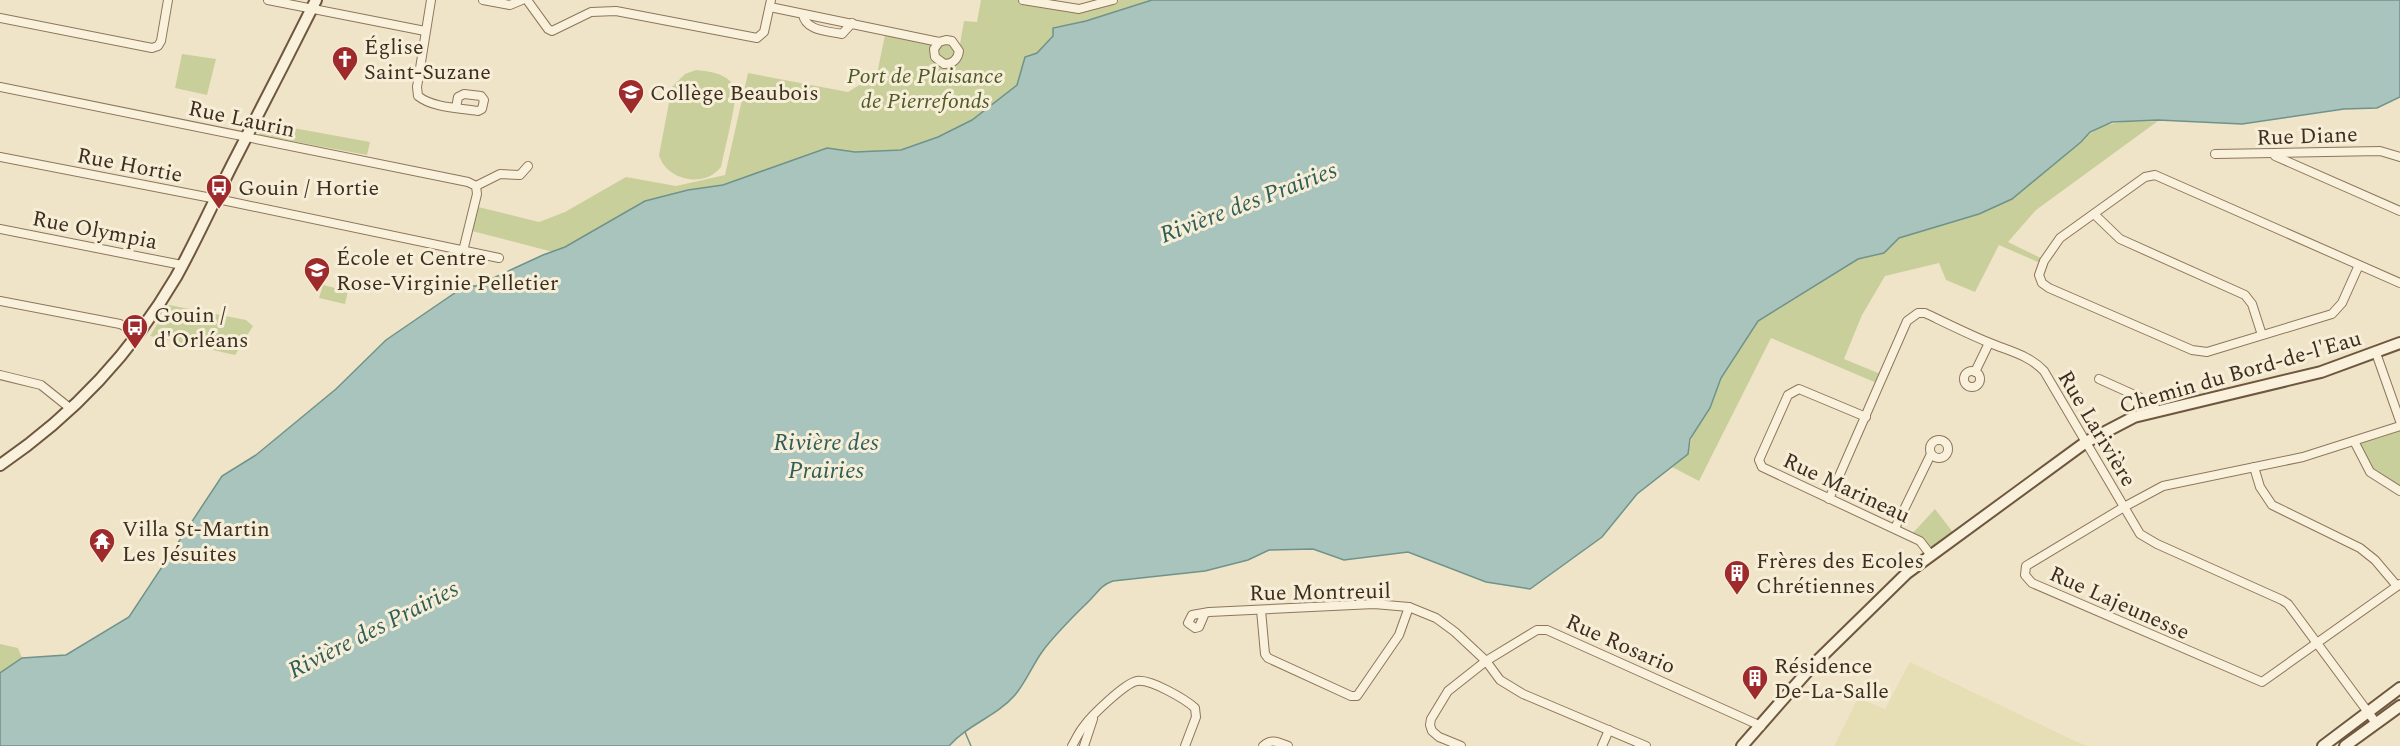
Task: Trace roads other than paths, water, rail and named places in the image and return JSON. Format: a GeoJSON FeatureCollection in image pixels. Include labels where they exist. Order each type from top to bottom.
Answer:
{"type":"FeatureCollection","features":[{"type":"Feature","properties":{"kind":"street"},"geometry":{"type":"LineString","coordinates":[[0,18],[152,48],[158,46],[161,41],[168,0]]}},
{"type":"Feature","properties":{"kind":"street"},"geometry":{"type":"LineString","coordinates":[[268,0],[314,4],[425,31]]}},
{"type":"Feature","properties":{"kind":"street"},"geometry":{"type":"LineString","coordinates":[[431,0],[417,87],[418,96],[425,102],[456,108]]}},
{"type":"Feature","properties":{"kind":"street"},"geometry":{"type":"LineString","coordinates":[[483,0],[510,5],[522,0]]}},
{"type":"Feature","properties":{"kind":"street"},"geometry":{"type":"LineString","coordinates":[[527,0],[548,29],[552,31],[591,12],[616,11],[757,38],[764,32],[770,3],[803,14],[939,42]]}},
{"type":"Feature","properties":{"kind":"street"},"geometry":{"type":"LineString","coordinates":[[1023,0],[1079,9],[1113,0]]}},
{"type":"Feature","properties":{"kind":"street"},"geometry":{"type":"LineString","coordinates":[[0,465],[35,440],[71,409],[109,370],[138,333],[182,265],[314,4]]}},
{"type":"Feature","properties":{"kind":"street"},"geometry":{"type":"LineString","coordinates":[[803,14],[808,26],[829,32],[842,34],[852,23]]}},
{"type":"Feature","properties":{"kind":"street","name":"Rue Laurin"},"geometry":{"type":"LineString","coordinates":[[0,87],[468,182],[476,186]]}},
{"type":"Feature","properties":{"kind":"street","name":"Rue Diane"},"geometry":{"type":"LineString","coordinates":[[2215,154],[2271,155],[2380,151],[2400,157]]}},
{"type":"Feature","properties":{"kind":"street"},"geometry":{"type":"LineString","coordinates":[[2271,155],[2400,211]]}},
{"type":"Feature","properties":{"kind":"street","name":"Rue Hortie"},"geometry":{"type":"LineString","coordinates":[[0,157],[500,258]]}},
{"type":"Feature","properties":{"kind":"street"},"geometry":{"type":"LineString","coordinates":[[464,251],[477,194],[476,186],[500,174],[520,175],[528,166]]}},
{"type":"Feature","properties":{"kind":"street"},"geometry":{"type":"LineString","coordinates":[[2359,265],[2342,303],[2332,314],[2207,352],[2192,350],[2049,288],[2042,282],[2039,275],[2044,261],[2060,238],[2145,177],[2155,175],[2400,283]]}},
{"type":"Feature","properties":{"kind":"street"},"geometry":{"type":"LineString","coordinates":[[2094,214],[2120,238],[2246,295],[2252,304],[2262,335]]}},
{"type":"Feature","properties":{"kind":"street","name":"Rue Olympia"},"geometry":{"type":"LineString","coordinates":[[0,229],[182,265]]}},
{"type":"Feature","properties":{"kind":"street"},"geometry":{"type":"LineString","coordinates":[[0,301],[120,324],[138,333]]}},
{"type":"Feature","properties":{"kind":"street","name":"Rue Larivière"},"geometry":{"type":"LineString","coordinates":[[1829,499],[1907,321],[1918,313],[1925,313],[2030,359],[2038,365],[2044,371],[2140,534],[2157,544],[2282,600],[2293,610],[2376,723]]}},
{"type":"Feature","properties":{"kind":"street"},"geometry":{"type":"LineString","coordinates":[[1975,372],[1989,343]]}},
{"type":"Feature","properties":{"kind":"street","name":"Chemin du Bord-de-l'Eau"},"geometry":{"type":"LineString","coordinates":[[1742,746],[1828,649],[1907,573],[2086,442],[2134,417],[2321,372],[2400,343]]}},
{"type":"Feature","properties":{"kind":"street"},"geometry":{"type":"LineString","coordinates":[[2376,353],[2400,421]]}},
{"type":"Feature","properties":{"kind":"street"},"geometry":{"type":"LineString","coordinates":[[0,375],[41,385],[71,409]]}},
{"type":"Feature","properties":{"kind":"street"},"geometry":{"type":"LineString","coordinates":[[2098,379],[2139,397],[2158,410]]}},
{"type":"Feature","properties":{"kind":"street","name":"Rue Marineau"},"geometry":{"type":"LineString","coordinates":[[1866,417],[1799,389],[1788,395],[1759,460],[1762,467],[1920,540],[1930,554]]}},
{"type":"Feature","properties":{"kind":"street","name":"Rue Lajeunesse"},"geometry":{"type":"LineString","coordinates":[[2398,585],[2262,682],[2032,583],[2025,575],[2026,566],[2163,486],[2303,457],[2400,426]]}},
{"type":"Feature","properties":{"kind":"street"},"geometry":{"type":"LineString","coordinates":[[2354,441],[2366,468],[2400,491]]}},
{"type":"Feature","properties":{"kind":"street"},"geometry":{"type":"LineString","coordinates":[[1895,528],[1931,454]]}},
{"type":"Feature","properties":{"kind":"street"},"geometry":{"type":"LineString","coordinates":[[2254,468],[2260,487],[2272,505],[2360,548],[2375,560],[2398,585]]}},
{"type":"Feature","properties":{"kind":"street","name":"Rue Montreuil"},"geometry":{"type":"LineString","coordinates":[[1205,613],[1374,604],[1408,607],[1436,618],[1455,632],[1486,661],[1500,680],[1523,694],[1646,746]]}},
{"type":"Feature","properties":{"kind":"street"},"geometry":{"type":"LineString","coordinates":[[1261,610],[1265,654],[1268,658],[1351,696],[1357,696],[1399,635],[1408,607]]}},
{"type":"Feature","properties":{"kind":"street","name":"Rue Rosario"},"geometry":{"type":"LineString","coordinates":[[1461,746],[1439,737],[1432,731],[1431,718],[1448,691],[1486,661],[1537,630],[1547,630],[1761,726]]}},
{"type":"Feature","properties":{"kind":"street"},"geometry":{"type":"LineString","coordinates":[[1072,746],[1085,724],[1134,681],[1145,681],[1188,702],[1195,708],[1196,717],[1185,746]]}},
{"type":"Feature","properties":{"kind":"street"},"geometry":{"type":"LineString","coordinates":[[2323,746],[2400,688]]}},
{"type":"Feature","properties":{"kind":"street"},"geometry":{"type":"LineString","coordinates":[[2345,746],[2400,706]]}},
{"type":"Feature","properties":{"kind":"street"},"geometry":{"type":"LineString","coordinates":[[1084,746],[1095,715]]}},
{"type":"Feature","properties":{"kind":"street"},"geometry":{"type":"LineString","coordinates":[[1602,746],[1609,730]]}},
{"type":"Feature","properties":{"kind":"street"},"geometry":{"type":"LineString","coordinates":[[1263,746],[1268,741],[1288,746]]}},
{"type":"Feature","properties":{"kind":"water","name":"Rivière des Prairies"},"geometry":{"type":"Polygon","coordinates":[[[1152,0],[2400,0],[2400,97],[2377,108],[2344,109],[2242,124],[2158,120],[2112,122],[2090,132],[2012,199],[1979,214],[1899,238],[1884,253],[1858,259],[1758,321],[1721,378],[1710,408],[1690,439],[1688,454],[1637,494],[1602,537],[1530,589],[1486,582],[1408,552],[1344,560],[1313,549],[1269,550],[1248,560],[1205,571],[1113,581],[1100,589],[1053,638],[1038,657],[1015,695],[1000,709],[964,732],[949,746],[0,746],[0,673],[22,658],[66,655],[129,617],[222,476],[256,455],[336,389],[386,340],[465,286],[476,286],[565,247],[645,201],[688,190],[723,185],[827,148],[855,152],[901,150],[938,137],[972,120],[1017,85],[1025,57],[1037,53],[1053,36],[1053,28],[1086,21],[1152,0]]]}},
{"type":"Feature","properties":{"kind":"waterway"},"geometry":{"type":"LineString","coordinates":[[965,732],[971,746]]}},
{"type":"Feature","properties":{"kind":"place","name":"Église Saint-Suzane"},"geometry":{"type":"Point","coordinates":[345,82]}},
{"type":"Feature","properties":{"kind":"place","name":"Collège Beaubois"},"geometry":{"type":"Point","coordinates":[631,115]}},
{"type":"Feature","properties":{"kind":"place","name":"Gouin / Hortie"},"geometry":{"type":"Point","coordinates":[219,210]}},
{"type":"Feature","properties":{"kind":"place","name":"École et Centre Rose-Virginie Pelletier"},"geometry":{"type":"Point","coordinates":[317,293]}},
{"type":"Feature","properties":{"kind":"place","name":"Gouin / d'Orléans"},"geometry":{"type":"Point","coordinates":[135,350]}},
{"type":"Feature","properties":{"kind":"place","name":"Villa St-Martin Les Jésuites"},"geometry":{"type":"Point","coordinates":[102,564]}},
{"type":"Feature","properties":{"kind":"place","name":"Frères des Ecoles Chrétiennes"},"geometry":{"type":"Point","coordinates":[1737,596]}},
{"type":"Feature","properties":{"kind":"place","name":"Résidence De-La-Salle"},"geometry":{"type":"Point","coordinates":[1755,701]}},
{"type":"Feature","properties":{"kind":"park label","name":"Port de Plaisance de Pierrefonds"},"geometry":{"type":"Point","coordinates":[925,88]}}]}
